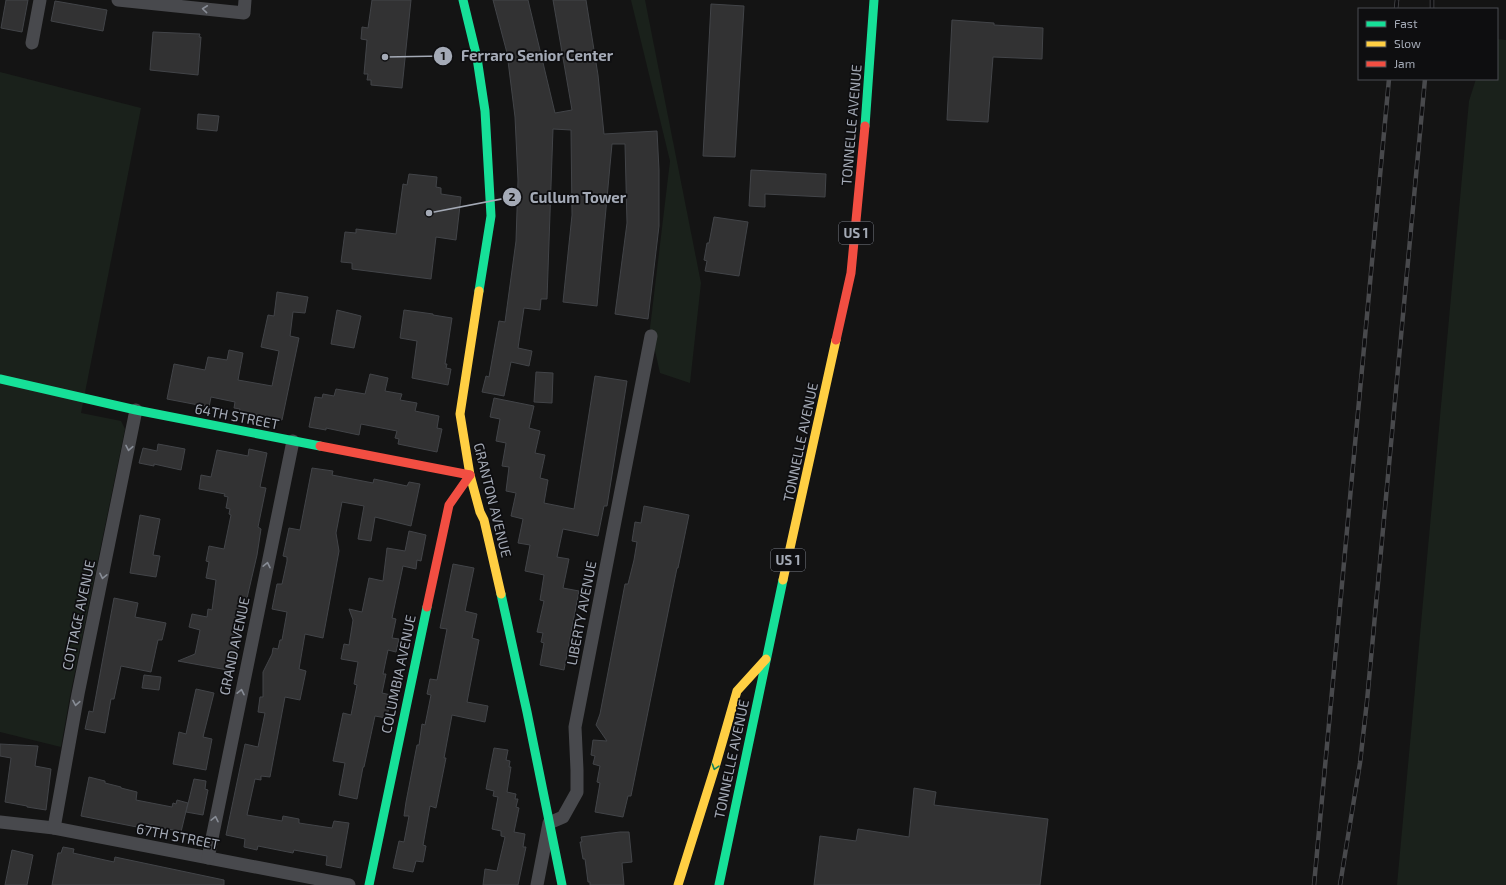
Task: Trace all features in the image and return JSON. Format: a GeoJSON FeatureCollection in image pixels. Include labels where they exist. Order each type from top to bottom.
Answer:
{"type":"FeatureCollection","features":[{"type":"Feature","properties":{"kind":"street"},"geometry":{"type":"LineString","coordinates":[[32,43],[40,0]]}},
{"type":"Feature","properties":{"kind":"street"},"geometry":{"type":"LineString","coordinates":[[118,0],[244,13],[245,0]]}},
{"type":"Feature","properties":{"kind":"street","name":"GRANTON AVENUE"},"geometry":{"type":"LineString","coordinates":[[463,0],[477,58],[485,111],[491,216],[460,414],[470,475],[480,512],[484,520],[528,712],[562,885]]}},
{"type":"Feature","properties":{"kind":"street","name":"TONNELLE AVENUE"},"geometry":{"type":"LineString","coordinates":[[719,885],[766,659],[851,274],[862,163],[874,0]]}},
{"type":"Feature","properties":{"kind":"street","name":"LIBERTY AVENUE"},"geometry":{"type":"LineString","coordinates":[[549,823],[563,817],[577,792],[575,727],[651,336]]}},
{"type":"Feature","properties":{"kind":"street","name":"64TH STREET"},"geometry":{"type":"LineString","coordinates":[[0,379],[136,410],[470,475]]}},
{"type":"Feature","properties":{"kind":"street","name":"COTTAGE AVENUE"},"geometry":{"type":"LineString","coordinates":[[54,828],[78,694],[136,410]]}},
{"type":"Feature","properties":{"kind":"street","name":"GRAND AVENUE"},"geometry":{"type":"LineString","coordinates":[[208,858],[292,441]]}},
{"type":"Feature","properties":{"kind":"street","name":"COLUMBIA AVENUE"},"geometry":{"type":"LineString","coordinates":[[369,885],[444,524],[449,505],[470,475]]}},
{"type":"Feature","properties":{"kind":"street"},"geometry":{"type":"LineString","coordinates":[[678,885],[737,691],[766,659]]}},
{"type":"Feature","properties":{"kind":"street","name":"67TH STREET"},"geometry":{"type":"LineString","coordinates":[[0,823],[54,828],[349,885]]}},
{"type":"Feature","properties":{"kind":"street"},"geometry":{"type":"LineString","coordinates":[[537,885],[549,823]]}},
{"type":"Feature","properties":{"kind":"shaded area"},"geometry":{"type":"Polygon","coordinates":[[[631,0],[645,0],[701,283],[690,383],[660,373],[650,328],[670,161],[631,0]]]}},
{"type":"Feature","properties":{"kind":"shaded area"},"geometry":{"type":"Polygon","coordinates":[[[1498,39],[1506,40],[1506,885],[1397,885],[1469,101],[1476,80],[1498,80],[1498,39]]]}},
{"type":"Feature","properties":{"kind":"shaded area"},"geometry":{"type":"Polygon","coordinates":[[[0,72],[141,108],[81,413],[121,421],[125,429],[70,696],[61,747],[0,732],[0,72]]]}},
{"type":"Feature","properties":{"kind":"building"},"geometry":{"type":"Polygon","coordinates":[[[6,0],[28,0],[22,32],[1,28],[6,0]]]}},
{"type":"Feature","properties":{"kind":"building"},"geometry":{"type":"Polygon","coordinates":[[[372,0],[411,0],[402,88],[371,85],[371,80],[367,80],[368,74],[364,74],[367,40],[361,39],[362,27],[368,28],[372,0]]]}},
{"type":"Feature","properties":{"kind":"building"},"geometry":{"type":"Polygon","coordinates":[[[493,0],[528,0],[555,113],[572,110],[553,0],[586,0],[598,75],[604,134],[657,131],[659,170],[659,226],[648,319],[615,314],[627,223],[625,144],[612,144],[597,306],[563,302],[572,215],[571,130],[553,129],[547,299],[541,299],[540,310],[524,308],[518,348],[532,351],[529,366],[511,362],[504,396],[482,392],[486,376],[489,377],[499,321],[505,322],[516,241],[518,180],[515,117],[507,53],[493,0]]]}},
{"type":"Feature","properties":{"kind":"building"},"geometry":{"type":"Polygon","coordinates":[[[55,1],[107,10],[103,31],[51,21],[55,1]]]}},
{"type":"Feature","properties":{"kind":"building"},"geometry":{"type":"Polygon","coordinates":[[[711,4],[744,6],[735,157],[703,156],[711,4]]]}},
{"type":"Feature","properties":{"kind":"building"},"geometry":{"type":"Polygon","coordinates":[[[952,20],[994,23],[994,25],[1043,28],[1042,59],[993,57],[988,122],[947,120],[952,20]]]}},
{"type":"Feature","properties":{"kind":"building"},"geometry":{"type":"Polygon","coordinates":[[[153,32],[200,34],[198,75],[150,70],[153,32]]]}},
{"type":"Feature","properties":{"kind":"building"},"geometry":{"type":"Polygon","coordinates":[[[198,114],[219,116],[217,131],[197,129],[198,114]]]}},
{"type":"Feature","properties":{"kind":"building"},"geometry":{"type":"Polygon","coordinates":[[[751,170],[826,174],[825,197],[765,194],[765,207],[749,206],[751,170]]]}},
{"type":"Feature","properties":{"kind":"building"},"geometry":{"type":"Polygon","coordinates":[[[409,174],[437,177],[436,187],[441,188],[441,194],[461,197],[456,240],[436,237],[431,279],[352,269],[352,263],[341,262],[345,232],[356,233],[356,229],[396,234],[403,184],[407,185],[409,174]]]}},
{"type":"Feature","properties":{"kind":"building"},"geometry":{"type":"Polygon","coordinates":[[[714,217],[748,222],[739,276],[705,271],[707,261],[704,260],[714,217]]]}},
{"type":"Feature","properties":{"kind":"building"},"geometry":{"type":"Polygon","coordinates":[[[277,292],[308,297],[305,313],[293,312],[290,336],[299,338],[282,420],[239,412],[240,409],[234,408],[235,402],[211,397],[209,407],[167,399],[174,364],[205,370],[208,357],[227,360],[229,350],[243,353],[238,380],[272,386],[279,351],[261,347],[268,315],[274,316],[277,292]]]}},
{"type":"Feature","properties":{"kind":"building"},"geometry":{"type":"Polygon","coordinates":[[[337,310],[361,316],[354,348],[331,344],[337,310]]]}},
{"type":"Feature","properties":{"kind":"building"},"geometry":{"type":"Polygon","coordinates":[[[404,310],[452,318],[445,364],[447,364],[446,368],[451,369],[448,385],[412,378],[417,341],[400,338],[404,310]]]}},
{"type":"Feature","properties":{"kind":"building"},"geometry":{"type":"Polygon","coordinates":[[[536,372],[553,373],[552,403],[534,402],[536,372]]]}},
{"type":"Feature","properties":{"kind":"building"},"geometry":{"type":"Polygon","coordinates":[[[370,374],[388,378],[385,391],[402,394],[400,400],[417,403],[415,411],[439,416],[437,428],[442,429],[437,452],[398,444],[399,439],[395,438],[397,431],[361,424],[359,435],[326,428],[326,430],[309,427],[315,397],[322,398],[323,394],[334,396],[336,389],[365,394],[370,374]]]}},
{"type":"Feature","properties":{"kind":"building"},"geometry":{"type":"Polygon","coordinates":[[[595,376],[627,381],[607,506],[604,506],[598,536],[563,529],[557,557],[569,559],[563,588],[579,591],[564,670],[540,665],[544,643],[541,642],[543,633],[537,632],[544,601],[540,600],[544,575],[525,571],[530,545],[518,543],[523,519],[511,516],[516,493],[506,491],[509,467],[502,466],[506,443],[496,441],[500,419],[490,417],[494,398],[534,406],[529,428],[540,431],[535,453],[545,455],[540,478],[548,480],[544,503],[574,509],[595,376]]]}},
{"type":"Feature","properties":{"kind":"building"},"geometry":{"type":"Polygon","coordinates":[[[158,444],[185,449],[181,470],[154,464],[154,466],[139,463],[143,448],[157,451],[158,444]]]}},
{"type":"Feature","properties":{"kind":"building"},"geometry":{"type":"Polygon","coordinates":[[[249,449],[267,453],[260,487],[266,488],[258,527],[261,529],[257,555],[241,624],[233,671],[178,661],[195,654],[200,630],[189,627],[192,614],[207,617],[208,609],[212,610],[216,580],[206,578],[209,562],[206,561],[209,546],[224,549],[231,515],[229,514],[230,509],[226,508],[228,497],[224,496],[225,494],[199,489],[201,475],[211,477],[217,450],[248,456],[249,449]]]}},
{"type":"Feature","properties":{"kind":"building"},"geometry":{"type":"Polygon","coordinates":[[[312,468],[333,471],[332,475],[373,483],[374,479],[407,486],[409,482],[420,484],[411,526],[375,517],[371,541],[358,539],[364,506],[342,502],[336,533],[339,551],[323,638],[305,634],[299,669],[306,671],[300,700],[285,697],[270,777],[261,776],[261,780],[255,779],[247,815],[282,821],[283,816],[299,819],[299,823],[332,828],[334,821],[349,823],[341,868],[326,865],[327,856],[294,850],[293,853],[258,846],[257,850],[244,847],[245,839],[226,835],[245,744],[258,747],[265,713],[258,712],[260,697],[263,697],[263,672],[272,654],[273,648],[278,649],[280,640],[282,640],[287,612],[272,609],[277,584],[282,584],[287,561],[287,557],[283,556],[289,528],[300,530],[312,468]]]}},
{"type":"Feature","properties":{"kind":"building"},"geometry":{"type":"Polygon","coordinates":[[[644,506],[689,515],[631,796],[628,796],[623,817],[595,812],[600,783],[597,782],[600,766],[593,764],[595,756],[591,755],[593,740],[607,741],[596,725],[600,714],[625,584],[628,584],[634,560],[637,542],[632,541],[635,522],[641,523],[644,506]]]}},
{"type":"Feature","properties":{"kind":"building"},"geometry":{"type":"Polygon","coordinates":[[[140,515],[160,519],[153,555],[160,556],[156,577],[130,573],[140,515]]]}},
{"type":"Feature","properties":{"kind":"building"},"geometry":{"type":"Polygon","coordinates":[[[409,531],[426,535],[421,561],[417,560],[416,569],[403,566],[392,618],[396,619],[392,638],[399,639],[396,652],[388,650],[383,674],[386,674],[382,693],[391,695],[389,708],[386,718],[375,716],[357,799],[339,795],[345,763],[333,761],[343,713],[351,715],[357,685],[354,684],[358,662],[341,659],[344,644],[349,645],[353,620],[349,609],[362,612],[369,578],[383,581],[387,548],[405,551],[409,531]]]}},
{"type":"Feature","properties":{"kind":"building"},"geometry":{"type":"Polygon","coordinates":[[[453,564],[474,568],[465,611],[477,614],[472,638],[479,640],[467,702],[488,706],[485,722],[452,715],[444,758],[446,758],[436,808],[430,806],[423,845],[426,846],[423,862],[416,861],[413,872],[393,868],[399,841],[404,842],[409,816],[404,816],[406,802],[417,745],[419,745],[422,724],[425,725],[431,695],[427,694],[430,679],[437,680],[447,629],[440,628],[453,564]]]}},
{"type":"Feature","properties":{"kind":"building"},"geometry":{"type":"Polygon","coordinates":[[[114,598],[138,603],[135,617],[166,623],[162,640],[158,640],[151,672],[121,666],[114,699],[111,699],[105,733],[85,729],[89,711],[93,712],[114,598]]]}},
{"type":"Feature","properties":{"kind":"building"},"geometry":{"type":"Polygon","coordinates":[[[144,675],[161,677],[159,690],[142,688],[144,675]]]}},
{"type":"Feature","properties":{"kind":"building"},"geometry":{"type":"Polygon","coordinates":[[[196,689],[214,693],[203,737],[212,739],[206,770],[173,764],[179,732],[186,734],[196,689]]]}},
{"type":"Feature","properties":{"kind":"building"},"geometry":{"type":"Polygon","coordinates":[[[0,744],[38,746],[35,766],[51,769],[46,810],[5,802],[11,758],[0,756],[0,744]]]}},
{"type":"Feature","properties":{"kind":"building"},"geometry":{"type":"Polygon","coordinates":[[[494,748],[508,750],[506,760],[510,761],[509,767],[511,767],[507,792],[516,794],[515,799],[518,799],[516,807],[519,808],[514,832],[525,834],[523,847],[526,847],[518,885],[483,885],[485,869],[497,871],[505,837],[501,836],[501,831],[492,829],[498,797],[493,796],[494,791],[486,789],[494,748]]]}},
{"type":"Feature","properties":{"kind":"building"},"geometry":{"type":"Polygon","coordinates":[[[89,777],[137,792],[136,800],[172,807],[173,803],[176,804],[177,800],[188,803],[181,832],[148,824],[147,829],[81,816],[89,777]]]}},
{"type":"Feature","properties":{"kind":"building"},"geometry":{"type":"Polygon","coordinates":[[[194,779],[206,781],[205,789],[208,790],[203,815],[186,812],[194,779]]]}},
{"type":"Feature","properties":{"kind":"building"},"geometry":{"type":"Polygon","coordinates":[[[914,788],[936,792],[934,805],[1048,819],[1040,885],[814,885],[820,836],[856,841],[858,829],[909,837],[914,788]]]}},
{"type":"Feature","properties":{"kind":"building"},"geometry":{"type":"Polygon","coordinates":[[[629,832],[632,862],[622,863],[624,885],[590,885],[590,882],[588,882],[585,859],[583,859],[580,842],[582,842],[581,837],[629,832]]]}},
{"type":"Feature","properties":{"kind":"building"},"geometry":{"type":"Polygon","coordinates":[[[63,847],[74,849],[73,853],[114,862],[115,857],[224,880],[224,885],[52,885],[58,853],[61,853],[63,847]]]}},
{"type":"Feature","properties":{"kind":"building"},"geometry":{"type":"Polygon","coordinates":[[[12,850],[33,855],[27,885],[5,885],[12,850]]]}},
{"type":"Feature","properties":{"kind":"railway"},"geometry":{"type":"LineString","coordinates":[[1396,8],[1397,0]]}},
{"type":"Feature","properties":{"kind":"railway"},"geometry":{"type":"LineString","coordinates":[[1432,0],[1432,8]]}},
{"type":"Feature","properties":{"kind":"railway"},"geometry":{"type":"LineString","coordinates":[[1314,885],[1389,80]]}},
{"type":"Feature","properties":{"kind":"railway"},"geometry":{"type":"LineString","coordinates":[[1340,885],[1360,763],[1367,701],[1425,80]]}},
{"type":"Feature","properties":{"kind":"traffic: fast"},"geometry":{"type":"LineString","coordinates":[[463,0],[477,58],[485,111],[491,216],[479,291]]}},
{"type":"Feature","properties":{"kind":"traffic: fast"},"geometry":{"type":"LineString","coordinates":[[865,126],[874,0]]}},
{"type":"Feature","properties":{"kind":"traffic: fast"},"geometry":{"type":"LineString","coordinates":[[0,379],[136,410],[320,446]]}},
{"type":"Feature","properties":{"kind":"traffic: fast"},"geometry":{"type":"LineString","coordinates":[[719,885],[783,580]]}},
{"type":"Feature","properties":{"kind":"traffic: fast"},"geometry":{"type":"LineString","coordinates":[[501,594],[527,712],[562,885]]}},
{"type":"Feature","properties":{"kind":"traffic: fast"},"geometry":{"type":"LineString","coordinates":[[369,885],[427,607]]}},
{"type":"Feature","properties":{"kind":"traffic: slow"},"geometry":{"type":"LineString","coordinates":[[479,291],[460,414],[470,475],[480,512],[484,520],[501,594]]}},
{"type":"Feature","properties":{"kind":"traffic: slow"},"geometry":{"type":"LineString","coordinates":[[783,580],[836,340]]}},
{"type":"Feature","properties":{"kind":"traffic: slow"},"geometry":{"type":"LineString","coordinates":[[678,885],[737,691],[766,659]]}},
{"type":"Feature","properties":{"kind":"traffic: jam"},"geometry":{"type":"LineString","coordinates":[[836,340],[851,273],[865,126]]}},
{"type":"Feature","properties":{"kind":"traffic: jam"},"geometry":{"type":"LineString","coordinates":[[320,446],[470,475]]}},
{"type":"Feature","properties":{"kind":"traffic: jam"},"geometry":{"type":"LineString","coordinates":[[427,607],[449,505],[470,475]]}},
{"type":"Feature","properties":{"kind":"place","name":"Ferraro Senior Center"},"geometry":{"type":"Point","coordinates":[385,57]}},
{"type":"Feature","properties":{"kind":"place","name":"Cullum Tower"},"geometry":{"type":"Point","coordinates":[429,213]}}]}
